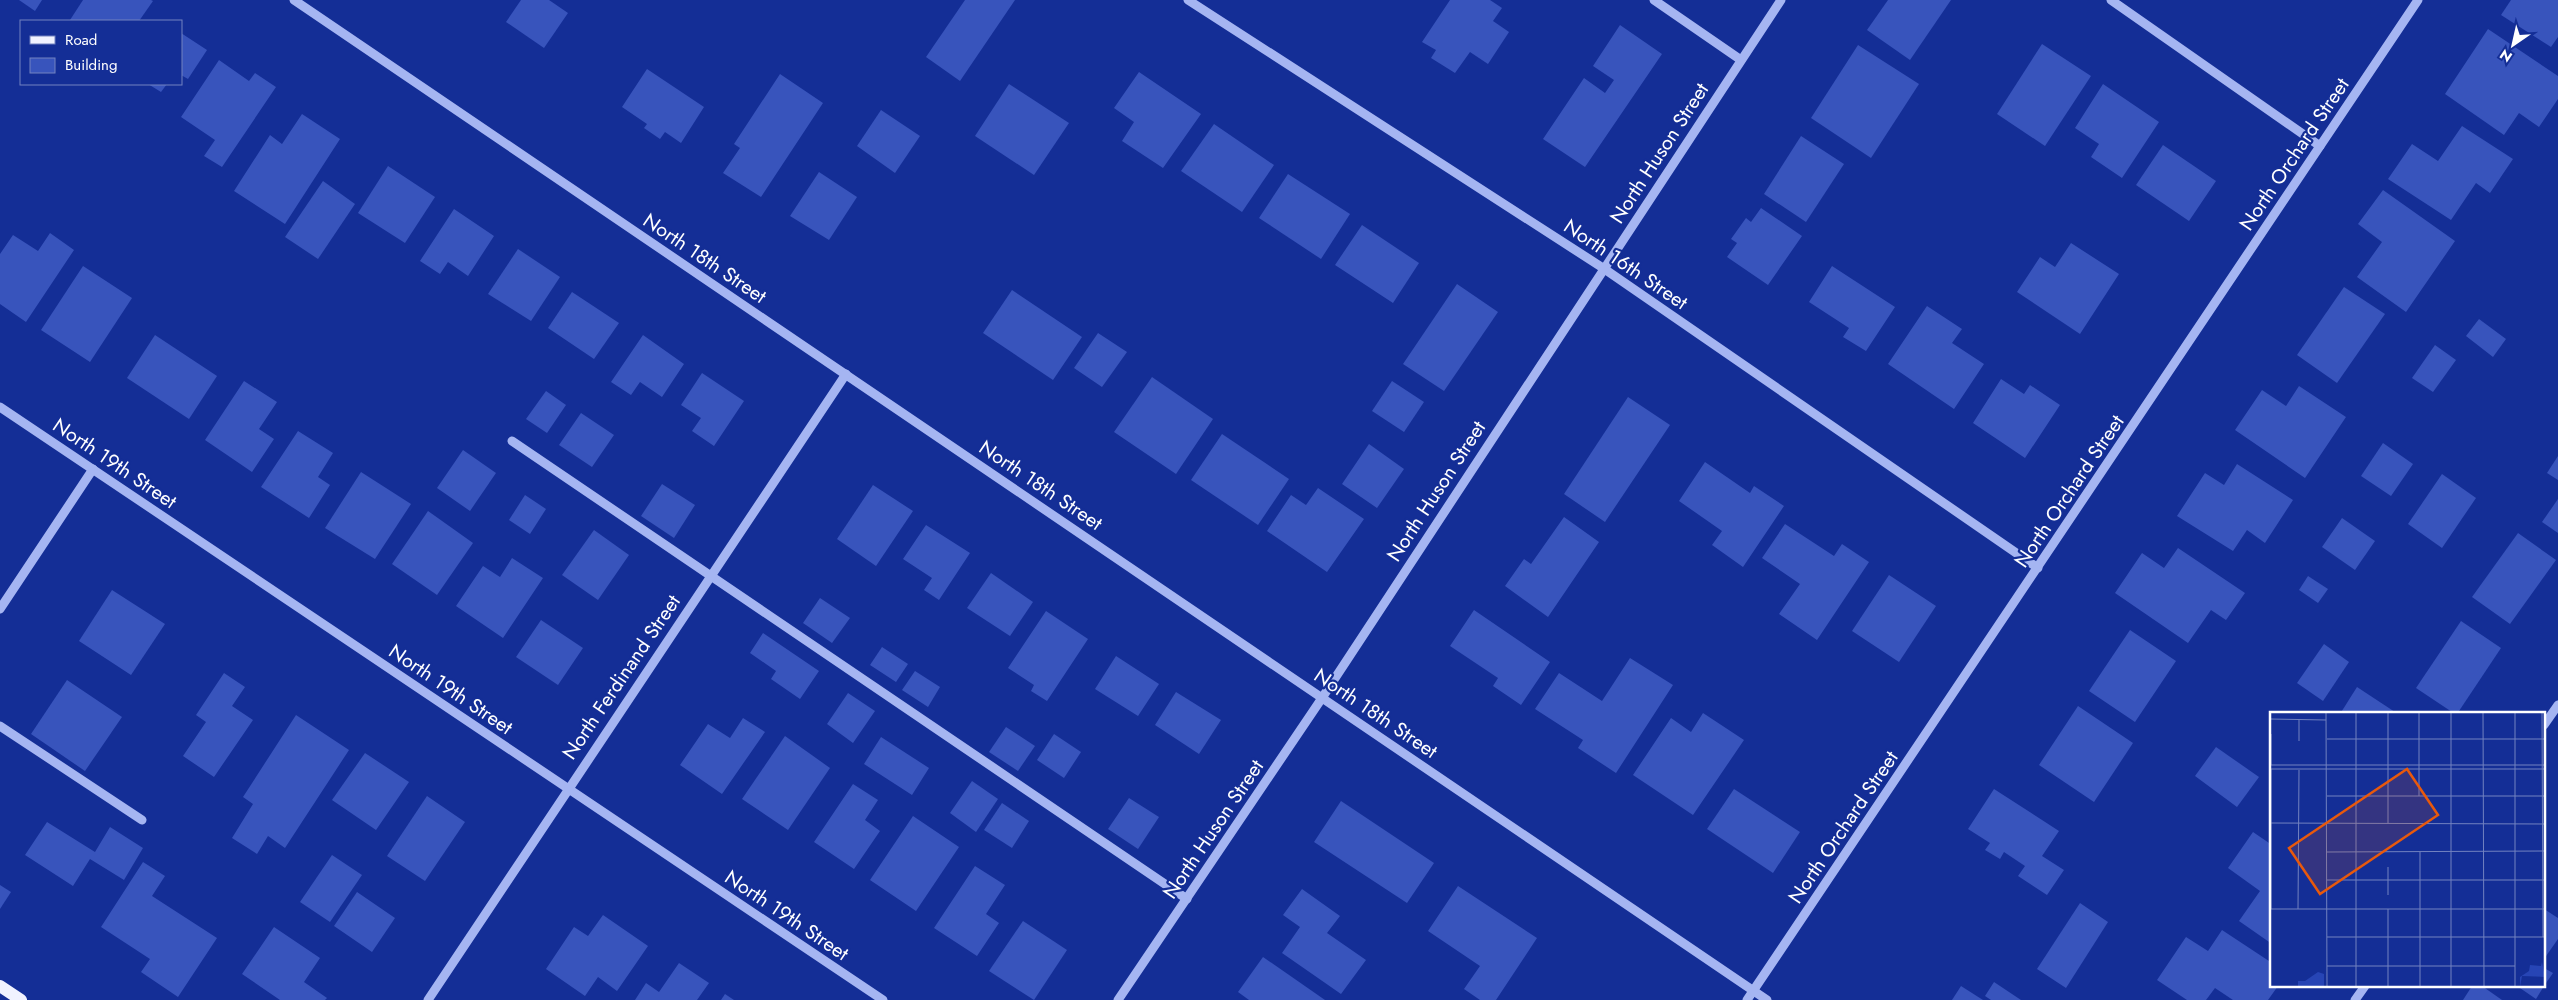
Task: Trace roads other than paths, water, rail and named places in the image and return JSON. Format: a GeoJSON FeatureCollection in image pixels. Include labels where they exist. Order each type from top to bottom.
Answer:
{"type":"FeatureCollection","features":[{"type":"Feature","properties":{"kind":"main road"},"geometry":{"type":"LineString","coordinates":[[0,986],[21,1000]]}},
{"type":"Feature","properties":{"kind":"street","name":"North 18th Street"},"geometry":{"type":"LineString","coordinates":[[294,0],[1767,1000]]}},
{"type":"Feature","properties":{"kind":"street","name":"North 16th Street"},"geometry":{"type":"LineString","coordinates":[[1188,0],[1603,268],[2038,568]]}},
{"type":"Feature","properties":{"kind":"street"},"geometry":{"type":"LineString","coordinates":[[1654,0],[1741,60]]}},
{"type":"Feature","properties":{"kind":"street","name":"North Huson Street"},"geometry":{"type":"LineString","coordinates":[[1118,1000],[1322,698],[1781,0]]}},
{"type":"Feature","properties":{"kind":"street"},"geometry":{"type":"LineString","coordinates":[[2112,0],[2320,146]]}},
{"type":"Feature","properties":{"kind":"street","name":"North Orchard Street"},"geometry":{"type":"LineString","coordinates":[[1748,1000],[2418,0]]}},
{"type":"Feature","properties":{"kind":"street","name":"North Ferdinand Street"},"geometry":{"type":"LineString","coordinates":[[428,1000],[846,374]]}},
{"type":"Feature","properties":{"kind":"street","name":"North 19th Street"},"geometry":{"type":"LineString","coordinates":[[0,407],[883,1000]]}},
{"type":"Feature","properties":{"kind":"street"},"geometry":{"type":"LineString","coordinates":[[512,441],[1186,898]]}},
{"type":"Feature","properties":{"kind":"street"},"geometry":{"type":"LineString","coordinates":[[0,609],[93,469]]}},
{"type":"Feature","properties":{"kind":"street"},"geometry":{"type":"LineString","coordinates":[[2546,722],[2558,705]]}},
{"type":"Feature","properties":{"kind":"street"},"geometry":{"type":"LineString","coordinates":[[0,726],[142,820]]}},
{"type":"Feature","properties":{"kind":"street"},"geometry":{"type":"LineString","coordinates":[[2355,1000],[2364,988]]}}]}
